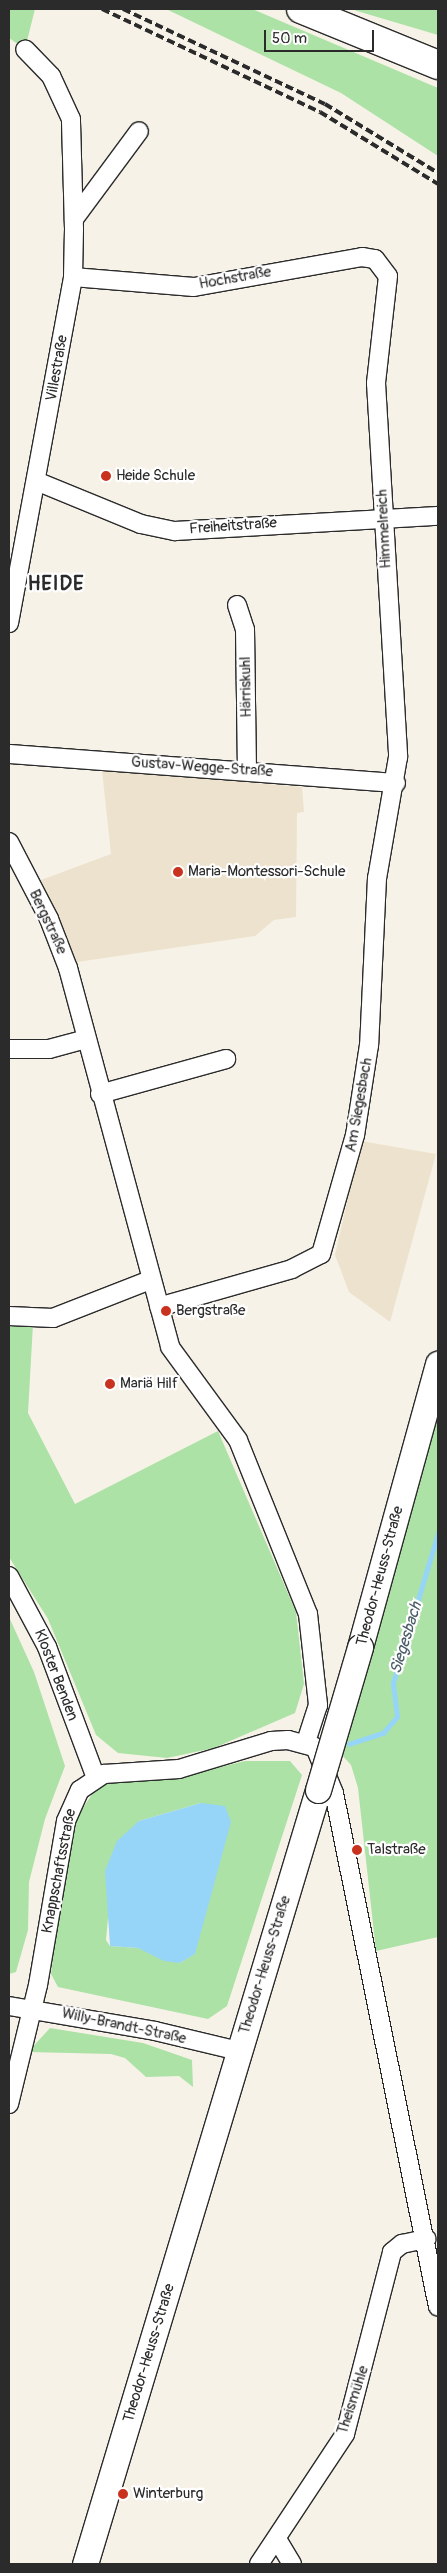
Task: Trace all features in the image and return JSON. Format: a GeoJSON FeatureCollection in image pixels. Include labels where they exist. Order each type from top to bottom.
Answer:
{"type":"FeatureCollection","features":[{"type":"Feature","properties":{"kind":"main road"},"geometry":{"type":"LineString","coordinates":[[300,9],[438,65]]}},
{"type":"Feature","properties":{"kind":"main road","name":"Theodor-Heuss-Straße"},"geometry":{"type":"LineString","coordinates":[[85,2564],[318,1790],[360,1647],[438,1364]]}},
{"type":"Feature","properties":{"kind":"street","name":"Villestraße"},"geometry":{"type":"LineString","coordinates":[[9,623],[72,277],[74,219],[72,119],[51,76],[25,49]]}},
{"type":"Feature","properties":{"kind":"street"},"geometry":{"type":"LineString","coordinates":[[74,219],[140,132]]}},
{"type":"Feature","properties":{"kind":"street","name":"Hochstraße"},"geometry":{"type":"LineString","coordinates":[[72,277],[194,286],[362,257],[375,259],[388,276]]}},
{"type":"Feature","properties":{"kind":"street","name":"Himmelreich"},"geometry":{"type":"LineString","coordinates":[[388,276],[376,383],[382,516],[398,757],[396,783]]}},
{"type":"Feature","properties":{"kind":"street","name":"Freiheitstraße"},"geometry":{"type":"LineString","coordinates":[[36,481],[141,524],[175,531],[382,516],[438,516]]}},
{"type":"Feature","properties":{"kind":"street","name":"Härriskuhl"},"geometry":{"type":"LineString","coordinates":[[237,605],[245,630],[248,769]]}},
{"type":"Feature","properties":{"kind":"street","name":"Gustav-Wegge-Straße"},"geometry":{"type":"LineString","coordinates":[[9,754],[248,769],[396,783]]}},
{"type":"Feature","properties":{"kind":"street","name":"Am Siegesbach"},"geometry":{"type":"LineString","coordinates":[[159,1307],[292,1269],[321,1254],[327,1244],[358,1117],[369,1044],[377,878],[396,783]]}},
{"type":"Feature","properties":{"kind":"street","name":"Bergstraße"},"geometry":{"type":"LineString","coordinates":[[9,842],[16,873],[68,968],[150,1280],[178,1363],[222,1414],[248,1461],[308,1614],[318,1705],[306,1743]]}},
{"type":"Feature","properties":{"kind":"street"},"geometry":{"type":"LineString","coordinates":[[9,1049],[49,1049],[86,1039]]}},
{"type":"Feature","properties":{"kind":"street"},"geometry":{"type":"LineString","coordinates":[[100,1094],[226,1059]]}},
{"type":"Feature","properties":{"kind":"street"},"geometry":{"type":"LineString","coordinates":[[9,1316],[53,1318],[150,1280]]}},
{"type":"Feature","properties":{"kind":"street","name":"Kloster Benden"},"geometry":{"type":"LineString","coordinates":[[9,1576],[47,1647],[96,1778]]}},
{"type":"Feature","properties":{"kind":"street"},"geometry":{"type":"LineString","coordinates":[[96,1778],[179,1768],[271,1741],[306,1743],[315,1747],[334,1792],[426,2239],[438,2307]]}},
{"type":"Feature","properties":{"kind":"street","name":"Knappschaftsstraße"},"geometry":{"type":"LineString","coordinates":[[31,2008],[66,1822],[80,1790],[96,1778]]}},
{"type":"Feature","properties":{"kind":"street","name":"Willy-Brandt-Straße"},"geometry":{"type":"LineString","coordinates":[[9,2006],[31,2008],[239,2052]]}},
{"type":"Feature","properties":{"kind":"street"},"geometry":{"type":"LineString","coordinates":[[9,2104],[31,2008]]}},
{"type":"Feature","properties":{"kind":"street","name":"Theismühle"},"geometry":{"type":"LineString","coordinates":[[259,2564],[345,2434],[392,2252],[402,2244],[426,2239]]}},
{"type":"Feature","properties":{"kind":"street"},"geometry":{"type":"LineString","coordinates":[[277,2539],[292,2564]]}},
{"type":"Feature","properties":{"kind":"shaded area","name":"Maria-Montessori-Schule"},"geometry":{"type":"Polygon","coordinates":[[[102,770],[302,787],[304,812],[297,813],[296,917],[274,920],[255,936],[77,962],[41,880],[111,854],[102,770]]]}},
{"type":"Feature","properties":{"kind":"shaded area"},"geometry":{"type":"Polygon","coordinates":[[[361,1141],[436,1154],[390,1322],[349,1292],[335,1255],[361,1141]]]}},
{"type":"Feature","properties":{"kind":"green space"},"geometry":{"type":"Polygon","coordinates":[[[9,9],[35,9],[25,49],[9,38],[9,9]]]}},
{"type":"Feature","properties":{"kind":"green space"},"geometry":{"type":"Polygon","coordinates":[[[166,9],[252,9],[438,88],[438,156],[341,93],[166,9]]]}},
{"type":"Feature","properties":{"kind":"green space"},"geometry":{"type":"Polygon","coordinates":[[[352,9],[438,9],[438,35],[357,11],[352,9]]]}},
{"type":"Feature","properties":{"kind":"green space"},"geometry":{"type":"Polygon","coordinates":[[[9,1322],[33,1324],[28,1413],[75,1504],[218,1431],[296,1612],[304,1684],[295,1713],[214,1748],[167,1758],[118,1753],[96,1735],[48,1619],[9,1557],[9,1322]]]}},
{"type":"Feature","properties":{"kind":"green space"},"geometry":{"type":"Polygon","coordinates":[[[438,1364],[438,1937],[376,1951],[358,1788],[351,1765],[332,1744],[438,1364]]]}},
{"type":"Feature","properties":{"kind":"green space"},"geometry":{"type":"Polygon","coordinates":[[[9,1617],[34,1672],[65,1766],[45,1819],[29,1882],[28,1930],[16,1972],[9,1974],[9,1617]]]}},
{"type":"Feature","properties":{"kind":"green space"},"geometry":{"type":"Polygon","coordinates":[[[245,1761],[290,1761],[302,1775],[227,2006],[208,2019],[58,1987],[51,1974],[59,1904],[76,1818],[97,1787],[118,1781],[177,1778],[245,1761]],[[201,1803],[139,1821],[110,1897],[106,1940],[110,1946],[138,1948],[180,1963],[194,1954],[201,1803]]]}},
{"type":"Feature","properties":{"kind":"green space"},"geometry":{"type":"Polygon","coordinates":[[[50,2028],[143,2043],[192,2060],[193,2087],[179,2076],[146,2077],[125,2058],[111,2054],[28,2052],[50,2028]]]}},
{"type":"Feature","properties":{"kind":"water"},"geometry":{"type":"Polygon","coordinates":[[[201,1803],[225,1806],[231,1822],[195,1954],[180,1963],[164,1961],[138,1948],[110,1946],[105,1871],[117,1841],[139,1821],[201,1803]]]}},
{"type":"Feature","properties":{"kind":"waterway","name":"Siegesbach"},"geometry":{"type":"LineString","coordinates":[[349,1744],[383,1733],[397,1717],[393,1683],[438,1533]]}},
{"type":"Feature","properties":{"kind":"railway"},"geometry":{"type":"LineString","coordinates":[[102,9],[320,112],[438,184]]}},
{"type":"Feature","properties":{"kind":"railway"},"geometry":{"type":"LineString","coordinates":[[123,9],[325,104],[438,173]]}},
{"type":"Feature","properties":{"kind":"place","name":"Heide Schule"},"geometry":{"type":"Point","coordinates":[106,476]}},
{"type":"Feature","properties":{"kind":"place","name":"Maria-Montessori-Schule"},"geometry":{"type":"Point","coordinates":[178,872]}},
{"type":"Feature","properties":{"kind":"place","name":"Bergstraße"},"geometry":{"type":"Point","coordinates":[166,1311]}},
{"type":"Feature","properties":{"kind":"place","name":"Mariä Hilf"},"geometry":{"type":"Point","coordinates":[110,1384]}},
{"type":"Feature","properties":{"kind":"place","name":"Talstraße"},"geometry":{"type":"Point","coordinates":[357,1850]}},
{"type":"Feature","properties":{"kind":"place","name":"Winterburg"},"geometry":{"type":"Point","coordinates":[123,2494]}},
{"type":"Feature","properties":{"kind":"district","name":"HEIDE"},"geometry":{"type":"Point","coordinates":[56,583]}}]}
